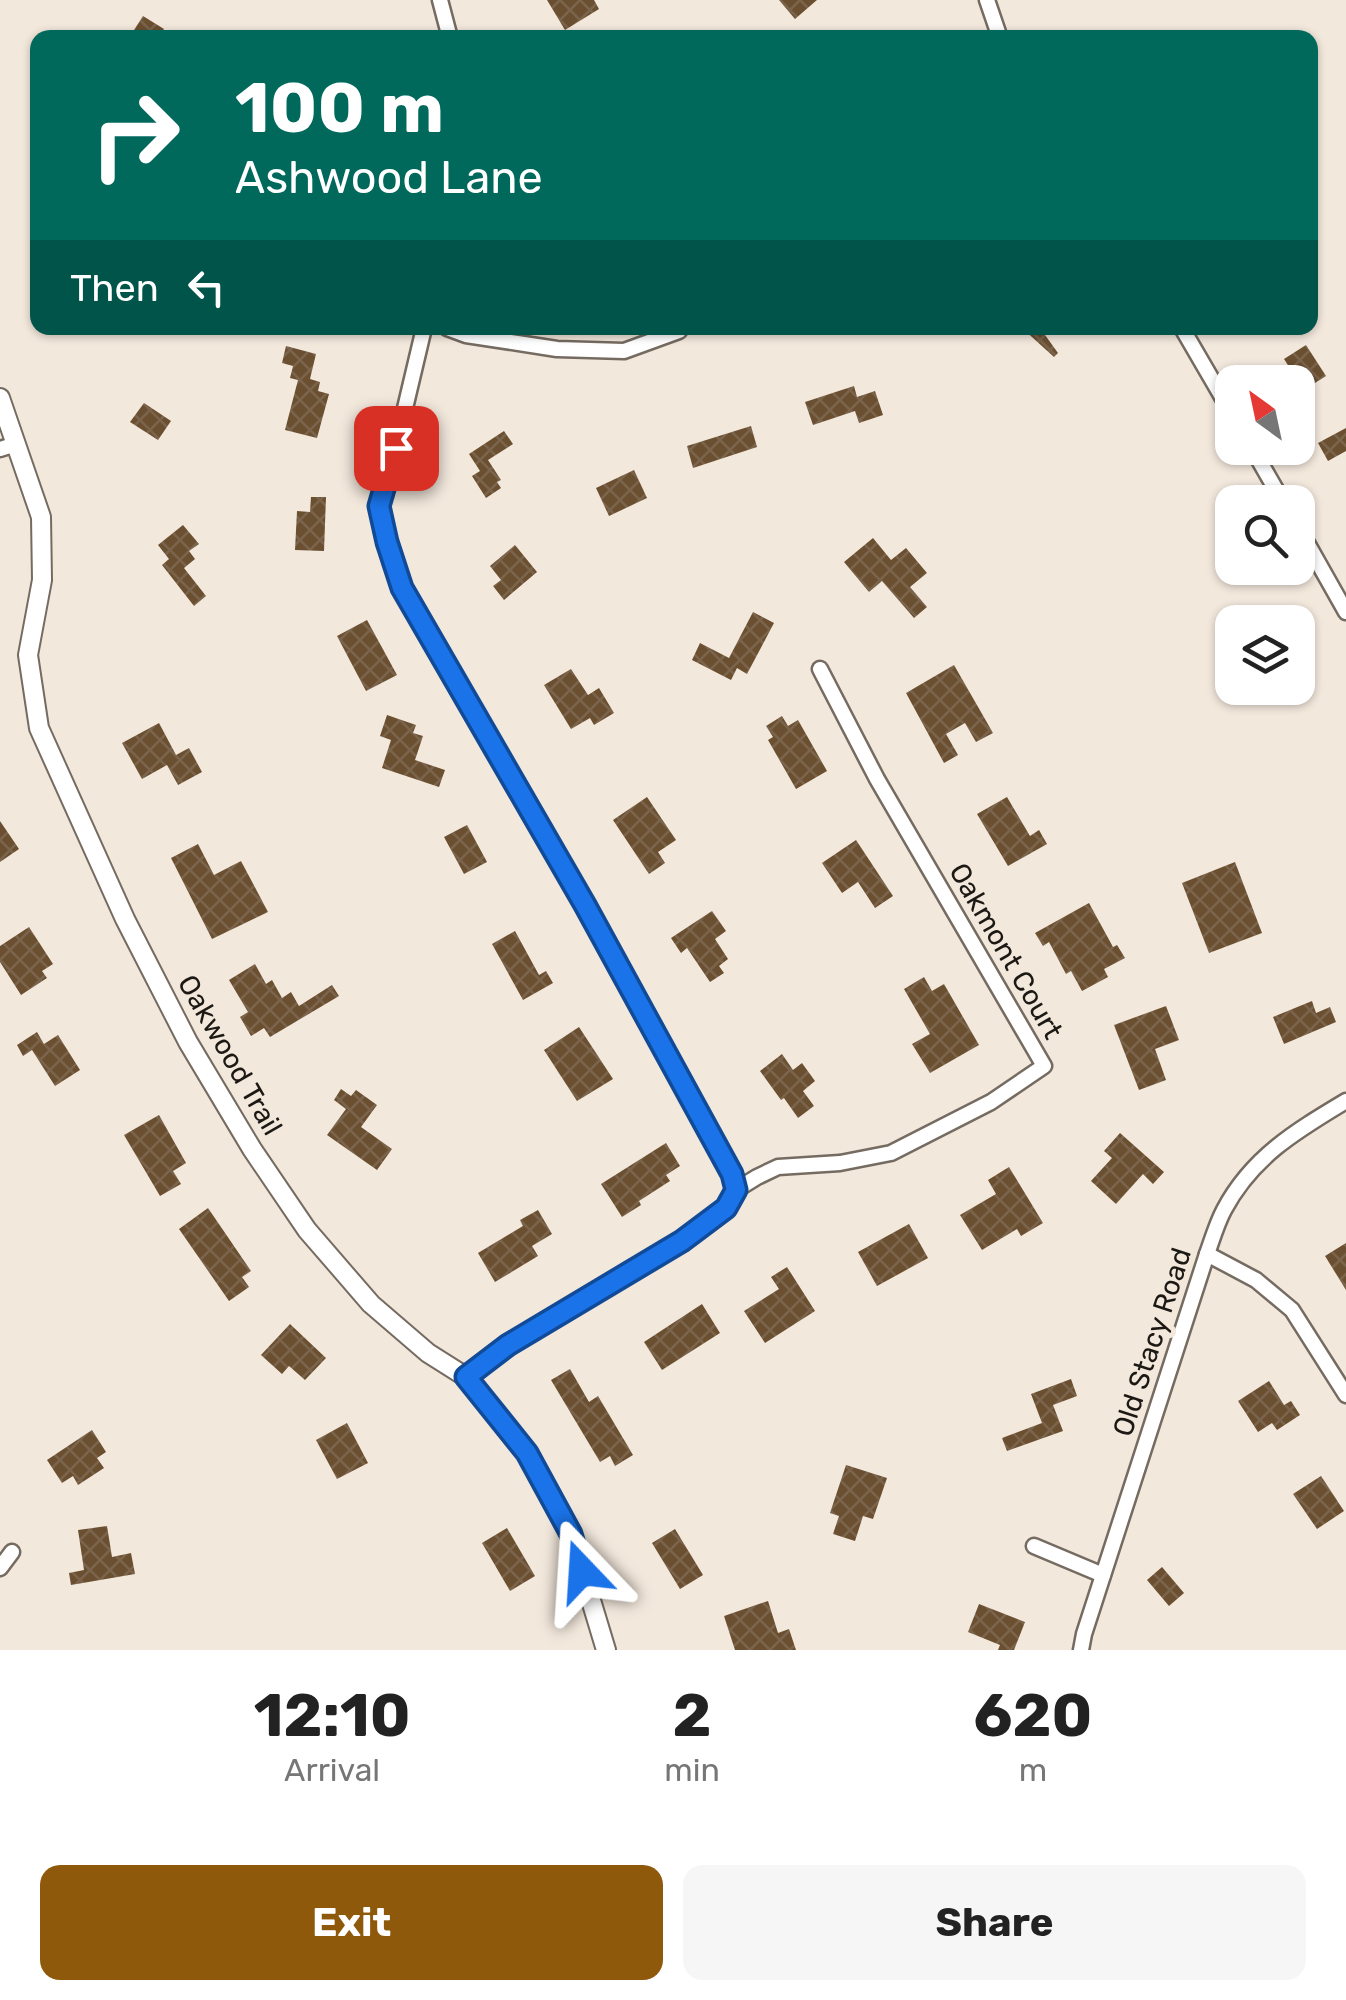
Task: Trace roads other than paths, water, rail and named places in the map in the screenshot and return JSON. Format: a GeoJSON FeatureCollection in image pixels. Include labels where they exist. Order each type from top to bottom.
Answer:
{"type":"FeatureCollection","features":[{"type":"Feature","properties":{"kind":"street"},"geometry":{"type":"LineString","coordinates":[[440,0],[448,30]]}},
{"type":"Feature","properties":{"kind":"street"},"geometry":{"type":"LineString","coordinates":[[987,0],[997,30]]}},
{"type":"Feature","properties":{"kind":"street"},"geometry":{"type":"LineString","coordinates":[[422,335],[379,506],[402,588],[585,905],[732,1174],[736,1190],[726,1208],[682,1241],[508,1345],[466,1377]]}},
{"type":"Feature","properties":{"kind":"street"},"geometry":{"type":"LineString","coordinates":[[466,335],[557,349],[624,350],[667,335]]}},
{"type":"Feature","properties":{"kind":"street"},"geometry":{"type":"LineString","coordinates":[[1186,335],[1215,385]]}},
{"type":"Feature","properties":{"kind":"street","name":"Oakwood Trail"},"geometry":{"type":"LineString","coordinates":[[0,398],[8,446],[20,460],[41,517],[42,580],[28,655],[34,708],[39,728],[125,919],[188,1042],[252,1149],[307,1230],[371,1304],[428,1353],[466,1377],[527,1453],[571,1534],[606,1650]]}},
{"type":"Feature","properties":{"kind":"street"},"geometry":{"type":"LineString","coordinates":[[1315,557],[1346,612]]}},
{"type":"Feature","properties":{"kind":"street","name":"Oakmont Court"},"geometry":{"type":"LineString","coordinates":[[736,1190],[778,1167],[891,1153],[991,1102],[1044,1066],[877,780],[820,669]]}},
{"type":"Feature","properties":{"kind":"street","name":"Old Stacy Road"},"geometry":{"type":"LineString","coordinates":[[1081,1650],[1224,1210],[1258,1160],[1346,1101]]}},
{"type":"Feature","properties":{"kind":"street"},"geometry":{"type":"LineString","coordinates":[[1207,1254],[1256,1280],[1292,1310],[1346,1396]]}},
{"type":"Feature","properties":{"kind":"street"},"geometry":{"type":"LineString","coordinates":[[1034,1546],[1103,1575]]}},
{"type":"Feature","properties":{"kind":"street"},"geometry":{"type":"LineString","coordinates":[[0,1568],[12,1552]]}}]}
